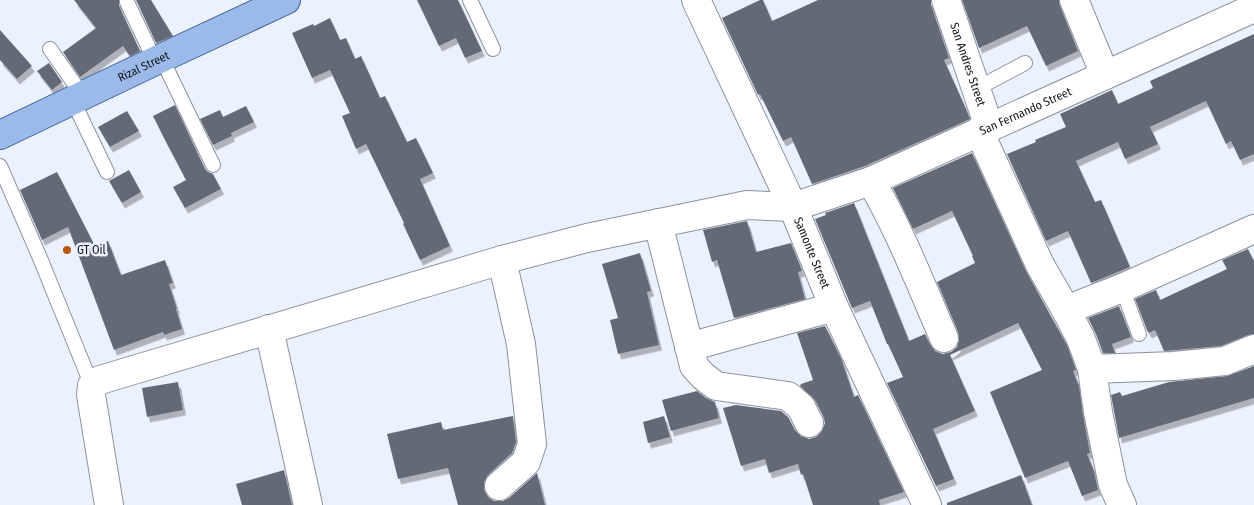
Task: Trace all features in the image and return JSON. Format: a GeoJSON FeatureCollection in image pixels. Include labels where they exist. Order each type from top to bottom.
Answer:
{"type":"FeatureCollection","features":[{"type":"Feature","properties":{"kind":"main road","name":"Rizal Street"},"geometry":{"type":"LineString","coordinates":[[0,135],[286,0]]}},
{"type":"Feature","properties":{"kind":"street","name":"Samonte Street"},"geometry":{"type":"LineString","coordinates":[[696,0],[793,206],[834,307],[927,505]]}},
{"type":"Feature","properties":{"kind":"street","name":"San Andres Street"},"geometry":{"type":"LineString","coordinates":[[946,0],[976,89],[984,129],[1040,265],[1081,339],[1092,369],[1098,412],[1113,485],[1122,505]]}},
{"type":"Feature","properties":{"kind":"street"},"geometry":{"type":"LineString","coordinates":[[1074,0],[1105,75]]}},
{"type":"Feature","properties":{"kind":"street","name":"San Fernando Street"},"geometry":{"type":"LineString","coordinates":[[92,386],[100,380],[269,329],[502,260],[587,238],[747,205],[793,206],[871,180],[1254,8]]}},
{"type":"Feature","properties":{"kind":"street"},"geometry":{"type":"LineString","coordinates":[[871,180],[885,204],[944,338]]}},
{"type":"Feature","properties":{"kind":"street"},"geometry":{"type":"LineString","coordinates":[[658,224],[694,366],[716,386],[788,396],[801,407],[809,424]]}},
{"type":"Feature","properties":{"kind":"street"},"geometry":{"type":"LineString","coordinates":[[1066,310],[1122,288],[1254,229]]}},
{"type":"Feature","properties":{"kind":"street"},"geometry":{"type":"LineString","coordinates":[[499,486],[526,462],[532,444],[521,344],[502,260]]}},
{"type":"Feature","properties":{"kind":"street"},"geometry":{"type":"LineString","coordinates":[[689,347],[834,307]]}},
{"type":"Feature","properties":{"kind":"street"},"geometry":{"type":"LineString","coordinates":[[269,329],[308,505]]}},
{"type":"Feature","properties":{"kind":"street"},"geometry":{"type":"LineString","coordinates":[[1092,369],[1174,366],[1225,361],[1254,349]]}},
{"type":"Feature","properties":{"kind":"street"},"geometry":{"type":"LineString","coordinates":[[92,386],[91,395],[109,505]]}},
{"type":"Feature","properties":{"kind":"lane"},"geometry":{"type":"LineString","coordinates":[[470,0],[493,49]]}},
{"type":"Feature","properties":{"kind":"lane"},"geometry":{"type":"LineString","coordinates":[[127,2],[213,165]]}},
{"type":"Feature","properties":{"kind":"lane"},"geometry":{"type":"LineString","coordinates":[[50,49],[78,98],[106,172]]}},
{"type":"Feature","properties":{"kind":"lane"},"geometry":{"type":"LineString","coordinates":[[976,89],[1025,63]]}},
{"type":"Feature","properties":{"kind":"lane"},"geometry":{"type":"LineString","coordinates":[[0,166],[92,386]]}},
{"type":"Feature","properties":{"kind":"lane"},"geometry":{"type":"LineString","coordinates":[[1122,288],[1139,334]]}},
{"type":"Feature","properties":{"kind":"building"},"geometry":{"type":"Polygon","coordinates":[[[74,0],[119,0],[119,6],[140,51],[130,56],[123,46],[80,77],[63,52],[96,28],[74,0]]]}},
{"type":"Feature","properties":{"kind":"building"},"geometry":{"type":"Polygon","coordinates":[[[136,0],[151,0],[173,36],[156,43],[136,0]]]}},
{"type":"Feature","properties":{"kind":"building"},"geometry":{"type":"Polygon","coordinates":[[[417,0],[458,0],[482,51],[465,58],[456,38],[439,46],[417,0]]]}},
{"type":"Feature","properties":{"kind":"building"},"geometry":{"type":"Polygon","coordinates":[[[763,0],[772,21],[818,0],[931,0],[949,58],[944,60],[970,119],[865,166],[812,184],[791,137],[783,141],[760,94],[758,95],[722,18],[763,0]]]}},
{"type":"Feature","properties":{"kind":"building"},"geometry":{"type":"Polygon","coordinates":[[[962,0],[1059,0],[1078,51],[1046,66],[1027,26],[979,48],[962,0]]]}},
{"type":"Feature","properties":{"kind":"building"},"geometry":{"type":"Polygon","coordinates":[[[330,18],[340,40],[346,38],[355,59],[361,56],[380,98],[385,96],[407,142],[416,138],[433,173],[420,179],[450,246],[420,260],[366,144],[356,149],[342,116],[350,113],[330,70],[312,78],[292,33],[313,24],[314,26],[330,18]]]}},
{"type":"Feature","properties":{"kind":"building"},"geometry":{"type":"Polygon","coordinates":[[[0,30],[32,66],[17,79],[0,60],[0,30]]]}},
{"type":"Feature","properties":{"kind":"building"},"geometry":{"type":"Polygon","coordinates":[[[1254,34],[1254,154],[1240,160],[1231,141],[1226,144],[1206,101],[1150,127],[1158,144],[1125,159],[1118,142],[1076,161],[1095,202],[1101,200],[1130,267],[1091,283],[1068,231],[1046,241],[1007,154],[1066,127],[1060,114],[1112,90],[1118,104],[1153,88],[1150,81],[1254,34]]]}},
{"type":"Feature","properties":{"kind":"building"},"geometry":{"type":"Polygon","coordinates":[[[49,63],[62,82],[52,90],[37,71],[49,63]]]}},
{"type":"Feature","properties":{"kind":"building"},"geometry":{"type":"Polygon","coordinates":[[[175,105],[205,169],[213,174],[221,189],[185,208],[173,187],[186,180],[153,116],[175,105]]]}},
{"type":"Feature","properties":{"kind":"building"},"geometry":{"type":"Polygon","coordinates":[[[246,106],[254,122],[231,133],[232,136],[213,145],[200,119],[220,110],[223,117],[246,106]]]}},
{"type":"Feature","properties":{"kind":"building"},"geometry":{"type":"Polygon","coordinates":[[[127,111],[139,131],[110,147],[98,127],[127,111]]]}},
{"type":"Feature","properties":{"kind":"building"},"geometry":{"type":"Polygon","coordinates":[[[972,153],[1026,271],[1067,345],[1076,370],[1073,371],[1079,386],[1090,453],[1087,454],[1094,471],[1098,490],[1082,496],[1068,461],[1025,478],[990,392],[1042,370],[1018,323],[950,355],[975,411],[933,429],[954,479],[936,486],[887,383],[903,377],[887,344],[870,301],[852,308],[815,219],[826,215],[825,213],[854,203],[909,341],[925,334],[935,351],[943,354],[951,352],[957,347],[959,340],[958,332],[937,282],[975,263],[973,256],[952,211],[913,229],[893,188],[972,153]]]}},
{"type":"Feature","properties":{"kind":"building"},"geometry":{"type":"Polygon","coordinates":[[[129,170],[141,192],[122,203],[109,181],[129,170]]]}},
{"type":"Feature","properties":{"kind":"building"},"geometry":{"type":"Polygon","coordinates":[[[57,172],[95,246],[108,241],[121,275],[165,260],[173,283],[169,284],[182,329],[164,335],[163,332],[114,350],[68,227],[42,240],[20,190],[57,172]]]}},
{"type":"Feature","properties":{"kind":"building"},"geometry":{"type":"Polygon","coordinates":[[[747,221],[756,252],[791,243],[802,271],[798,272],[805,299],[734,318],[717,260],[712,262],[703,230],[747,221]]]}},
{"type":"Feature","properties":{"kind":"building"},"geometry":{"type":"Polygon","coordinates":[[[1248,249],[1254,261],[1254,334],[1221,346],[1164,351],[1155,330],[1149,333],[1147,330],[1135,299],[1156,290],[1160,300],[1227,269],[1222,260],[1248,249]]]}},
{"type":"Feature","properties":{"kind":"building"},"geometry":{"type":"Polygon","coordinates":[[[640,253],[651,291],[647,292],[659,345],[618,354],[610,320],[618,318],[602,264],[640,253]]]}},
{"type":"Feature","properties":{"kind":"building"},"geometry":{"type":"Polygon","coordinates":[[[1119,306],[1131,337],[1112,344],[1115,353],[1103,353],[1088,318],[1119,306]]]}},
{"type":"Feature","properties":{"kind":"building"},"geometry":{"type":"Polygon","coordinates":[[[825,326],[841,358],[854,397],[858,395],[904,492],[879,500],[880,505],[813,505],[798,464],[769,473],[765,459],[741,466],[723,408],[736,405],[781,411],[788,417],[795,430],[801,436],[809,439],[816,437],[822,431],[825,423],[815,400],[800,386],[813,380],[797,333],[825,326]]]}},
{"type":"Feature","properties":{"kind":"building"},"geometry":{"type":"Polygon","coordinates":[[[1254,366],[1254,398],[1119,438],[1111,395],[1120,392],[1122,396],[1169,382],[1227,376],[1254,366]]]}},
{"type":"Feature","properties":{"kind":"building"},"geometry":{"type":"Polygon","coordinates":[[[178,382],[183,410],[147,417],[142,388],[178,382]]]}},
{"type":"Feature","properties":{"kind":"building"},"geometry":{"type":"Polygon","coordinates":[[[697,391],[715,402],[719,418],[671,431],[662,400],[697,391]]]}},
{"type":"Feature","properties":{"kind":"building"},"geometry":{"type":"Polygon","coordinates":[[[513,416],[516,442],[512,453],[488,475],[484,482],[484,490],[488,497],[494,501],[503,501],[537,473],[545,505],[458,505],[448,468],[398,479],[387,434],[441,422],[443,430],[513,416]]]}},
{"type":"Feature","properties":{"kind":"building"},"geometry":{"type":"Polygon","coordinates":[[[664,416],[670,437],[648,443],[643,422],[664,416]]]}},
{"type":"Feature","properties":{"kind":"building"},"geometry":{"type":"Polygon","coordinates":[[[284,470],[292,505],[242,505],[236,484],[284,470]]]}},
{"type":"Feature","properties":{"kind":"building"},"geometry":{"type":"Polygon","coordinates":[[[1021,475],[1032,505],[947,505],[947,503],[1021,475]]]}},
{"type":"Feature","properties":{"kind":"place","name":"GT Oil"},"geometry":{"type":"Point","coordinates":[67,250]}}]}
